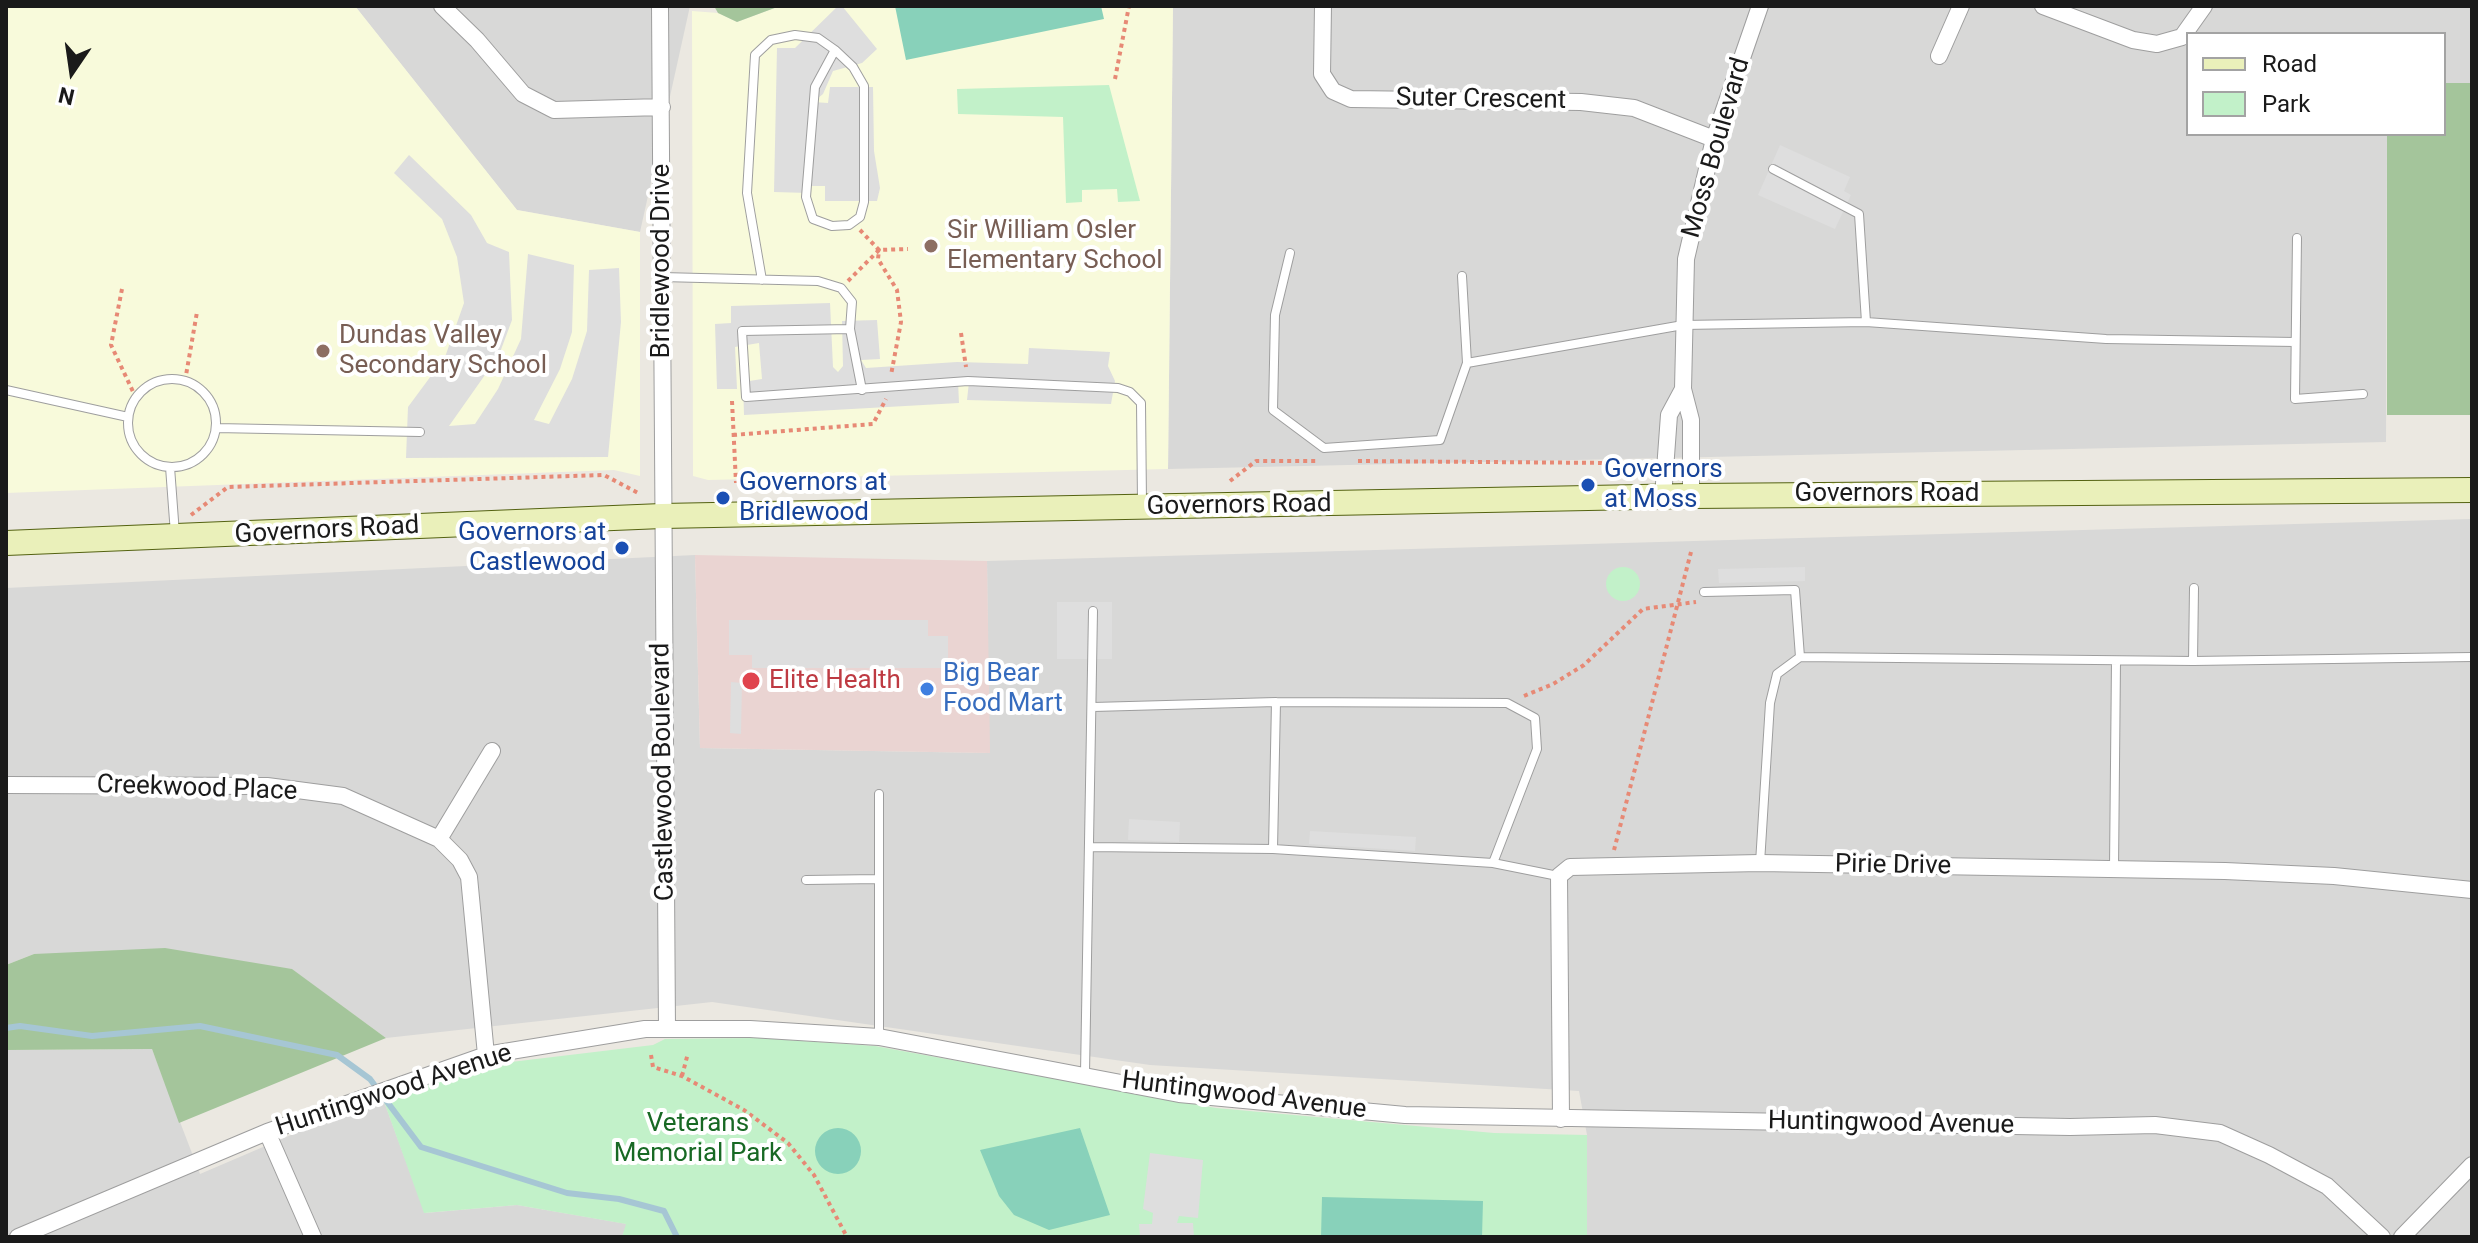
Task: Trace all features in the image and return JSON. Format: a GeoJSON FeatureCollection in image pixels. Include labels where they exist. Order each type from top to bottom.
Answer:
{"type":"FeatureCollection","features":[{"type":"Feature","properties":{"kind":"main road","name":"Governors Road"},"geometry":{"type":"LineString","coordinates":[[6,543],[179,529],[662,516],[1691,496],[2472,490]]}},
{"type":"Feature","properties":{"kind":"street"},"geometry":{"type":"LineString","coordinates":[[442,6],[477,40],[523,94],[554,110],[662,107]]}},
{"type":"Feature","properties":{"kind":"street","name":"Bridlewood Drive"},"geometry":{"type":"LineString","coordinates":[[660,6],[662,516]]}},
{"type":"Feature","properties":{"kind":"street","name":"Suter Crescent"},"geometry":{"type":"LineString","coordinates":[[1323,6],[1322,74],[1333,91],[1351,99],[1581,102],[1634,108],[1714,139]]}},
{"type":"Feature","properties":{"kind":"street","name":"Moss Boulevard"},"geometry":{"type":"LineString","coordinates":[[1691,496],[1691,420],[1683,389],[1686,259],[1714,139],[1760,6]]}},
{"type":"Feature","properties":{"kind":"street"},"geometry":{"type":"LineString","coordinates":[[1939,56],[1961,6]]}},
{"type":"Feature","properties":{"kind":"street"},"geometry":{"type":"LineString","coordinates":[[2043,6],[2133,40],[2157,44],[2182,37],[2204,6]]}},
{"type":"Feature","properties":{"kind":"street","name":"Moss Boulevard"},"geometry":{"type":"LineString","coordinates":[[1663,497],[1669,415],[1683,389]]}},
{"type":"Feature","properties":{"kind":"street","name":"Castlewood Boulevard"},"geometry":{"type":"LineString","coordinates":[[662,516],[667,1029]]}},
{"type":"Feature","properties":{"kind":"street"},"geometry":{"type":"LineString","coordinates":[[439,839],[492,751]]}},
{"type":"Feature","properties":{"kind":"street","name":"Creekwood Place"},"geometry":{"type":"LineString","coordinates":[[6,785],[267,786],[343,796],[439,839],[460,860],[469,877],[486,1055]]}},
{"type":"Feature","properties":{"kind":"street","name":"Pirie Drive"},"geometry":{"type":"LineString","coordinates":[[1559,876],[1570,867],[1596,865],[1760,863],[2334,876],[2472,890]]}},
{"type":"Feature","properties":{"kind":"street"},"geometry":{"type":"LineString","coordinates":[[1559,876],[1561,1119]]}},
{"type":"Feature","properties":{"kind":"street","name":"Huntingwood Avenue"},"geometry":{"type":"LineString","coordinates":[[18,1237],[40,1233],[267,1132],[486,1055],[645,1029],[667,1029],[879,1037],[1085,1073],[1179,1094],[1405,1115],[2070,1127],[2155,1125],[2220,1133],[2327,1186],[2382,1237]]}},
{"type":"Feature","properties":{"kind":"street"},"geometry":{"type":"LineString","coordinates":[[267,1132],[313,1237]]}},
{"type":"Feature","properties":{"kind":"street"},"geometry":{"type":"LineString","coordinates":[[2402,1237],[2472,1165]]}},
{"type":"Feature","properties":{"kind":"lane"},"geometry":{"type":"LineString","coordinates":[[762,280],[747,193],[755,55],[771,40],[795,35],[818,38],[835,50],[853,67],[864,86],[864,202],[860,217],[832,226],[813,219],[806,197],[815,87],[835,50]]}},
{"type":"Feature","properties":{"kind":"lane"},"geometry":{"type":"LineString","coordinates":[[1773,169],[1859,214],[1866,322]]}},
{"type":"Feature","properties":{"kind":"lane"},"geometry":{"type":"LineString","coordinates":[[2297,238],[2295,399],[2363,394]]}},
{"type":"Feature","properties":{"kind":"lane"},"geometry":{"type":"LineString","coordinates":[[1290,253],[1275,315],[1273,410],[1324,448],[1440,440],[1467,363],[1462,276]]}},
{"type":"Feature","properties":{"kind":"lane"},"geometry":{"type":"LineString","coordinates":[[662,277],[818,281],[841,288],[852,302],[850,329],[862,390]]}},
{"type":"Feature","properties":{"kind":"lane"},"geometry":{"type":"LineString","coordinates":[[1467,363],[1683,325],[1866,322],[2106,339],[2295,342]]}},
{"type":"Feature","properties":{"kind":"lane"},"geometry":{"type":"LineString","coordinates":[[850,329],[742,331],[746,397],[968,381],[1118,388],[1130,392],[1141,403],[1141,508]]}},
{"type":"Feature","properties":{"kind":"lane"},"geometry":{"type":"LineString","coordinates":[[185,381],[207,397],[214,409],[216,428],[212,443],[198,459],[170,467],[153,463],[137,450],[130,438],[128,417],[136,398],[158,382],[185,381]]}},
{"type":"Feature","properties":{"kind":"lane"},"geometry":{"type":"LineString","coordinates":[[6,390],[128,417]]}},
{"type":"Feature","properties":{"kind":"lane"},"geometry":{"type":"LineString","coordinates":[[216,428],[420,432]]}},
{"type":"Feature","properties":{"kind":"lane"},"geometry":{"type":"LineString","coordinates":[[170,467],[179,529]]}},
{"type":"Feature","properties":{"kind":"lane"},"geometry":{"type":"LineString","coordinates":[[2193,661],[2194,588]]}},
{"type":"Feature","properties":{"kind":"lane"},"geometry":{"type":"LineString","coordinates":[[1704,592],[1795,590],[1800,657]]}},
{"type":"Feature","properties":{"kind":"lane"},"geometry":{"type":"LineString","coordinates":[[1085,1073],[1093,611]]}},
{"type":"Feature","properties":{"kind":"lane"},"geometry":{"type":"LineString","coordinates":[[1760,863],[1770,703],[1777,674],[1800,657],[2193,661],[2472,657]]}},
{"type":"Feature","properties":{"kind":"lane"},"geometry":{"type":"LineString","coordinates":[[2114,871],[2116,661]]}},
{"type":"Feature","properties":{"kind":"lane"},"geometry":{"type":"LineString","coordinates":[[1273,849],[1276,702]]}},
{"type":"Feature","properties":{"kind":"lane"},"geometry":{"type":"LineString","coordinates":[[1093,707],[1276,702],[1507,703],[1535,718],[1537,749],[1493,863]]}},
{"type":"Feature","properties":{"kind":"lane"},"geometry":{"type":"LineString","coordinates":[[879,794],[879,1037]]}},
{"type":"Feature","properties":{"kind":"lane"},"geometry":{"type":"LineString","coordinates":[[1089,847],[1273,849],[1493,863],[1559,876]]}},
{"type":"Feature","properties":{"kind":"lane"},"geometry":{"type":"LineString","coordinates":[[806,880],[878,879]]}},
{"type":"Feature","properties":{"kind":"path"},"geometry":{"type":"LineString","coordinates":[[1115,79],[1129,6]]}},
{"type":"Feature","properties":{"kind":"path"},"geometry":{"type":"LineString","coordinates":[[841,288],[879,250],[908,249]]}},
{"type":"Feature","properties":{"kind":"path"},"geometry":{"type":"LineString","coordinates":[[122,289],[111,345],[136,398]]}},
{"type":"Feature","properties":{"kind":"path"},"geometry":{"type":"LineString","coordinates":[[185,381],[197,312]]}},
{"type":"Feature","properties":{"kind":"path"},"geometry":{"type":"LineString","coordinates":[[961,333],[968,381]]}},
{"type":"Feature","properties":{"kind":"path"},"geometry":{"type":"LineString","coordinates":[[736,483],[732,392],[746,397]]}},
{"type":"Feature","properties":{"kind":"path"},"geometry":{"type":"LineString","coordinates":[[1221,482],[1235,481],[1256,461],[1318,461]]}},
{"type":"Feature","properties":{"kind":"path"},"geometry":{"type":"LineString","coordinates":[[1349,461],[1613,463],[1633,480]]}},
{"type":"Feature","properties":{"kind":"path"},"geometry":{"type":"LineString","coordinates":[[179,529],[228,487],[604,475],[643,495]]}},
{"type":"Feature","properties":{"kind":"path"},"geometry":{"type":"LineString","coordinates":[[1614,850],[1691,552]]}},
{"type":"Feature","properties":{"kind":"path"},"geometry":{"type":"LineString","coordinates":[[1507,703],[1553,684],[1584,665],[1643,609],[1695,603],[1704,592]]}},
{"type":"Feature","properties":{"kind":"path"},"geometry":{"type":"LineString","coordinates":[[682,1076],[688,1053]]}},
{"type":"Feature","properties":{"kind":"path"},"geometry":{"type":"LineString","coordinates":[[651,1055],[653,1067],[682,1076],[744,1110],[788,1143],[814,1175],[847,1237]]}},
{"type":"Feature","properties":{"kind":"shaded area","name":"Dundas Valley Secondary School"},"geometry":{"type":"Polygon","coordinates":[[[6,6],[355,6],[517,210],[640,232],[640,476],[614,470],[6,493],[6,6]]]}},
{"type":"Feature","properties":{"kind":"shaded area"},"geometry":{"type":"Polygon","coordinates":[[[355,6],[690,6],[640,232],[517,210],[355,6]]]}},
{"type":"Feature","properties":{"kind":"shaded area"},"geometry":{"type":"Polygon","coordinates":[[[714,6],[780,6],[737,22],[718,13],[714,6]]]}},
{"type":"Feature","properties":{"kind":"shaded area","name":"Sir William Osler Elementary School"},"geometry":{"type":"Polygon","coordinates":[[[780,6],[1173,6],[1168,469],[708,480],[693,476],[692,11],[718,13],[737,22],[780,6]]]}},
{"type":"Feature","properties":{"kind":"shaded area"},"geometry":{"type":"Polygon","coordinates":[[[838,6],[842,6],[877,49],[862,63],[833,71],[823,94],[813,102],[828,103],[830,87],[873,87],[874,151],[880,188],[877,201],[825,201],[825,186],[808,186],[808,193],[774,192],[777,48],[795,48],[838,6]]]}},
{"type":"Feature","properties":{"kind":"shaded area"},"geometry":{"type":"Polygon","coordinates":[[[1173,6],[2472,6],[2472,83],[2446,83],[2446,32],[2186,32],[2186,136],[2387,136],[2386,442],[1168,469],[1173,6]]]}},
{"type":"Feature","properties":{"kind":"shaded area"},"geometry":{"type":"Polygon","coordinates":[[[2446,83],[2472,83],[2472,415],[2387,415],[2387,136],[2446,136],[2446,83]]]}},
{"type":"Feature","properties":{"kind":"shaded area"},"geometry":{"type":"Polygon","coordinates":[[[1780,145],[1850,177],[1844,191],[1851,195],[1835,229],[1758,195],[1780,145]]]}},
{"type":"Feature","properties":{"kind":"shaded area"},"geometry":{"type":"Polygon","coordinates":[[[409,155],[471,215],[487,243],[509,252],[512,320],[499,355],[449,426],[475,424],[498,389],[521,339],[528,254],[574,265],[572,332],[560,369],[534,420],[549,424],[572,379],[587,331],[589,270],[619,268],[621,322],[608,457],[406,458],[408,407],[445,357],[464,303],[457,257],[442,219],[394,173],[409,155]]]}},
{"type":"Feature","properties":{"kind":"shaded area"},"geometry":{"type":"Polygon","coordinates":[[[830,303],[833,367],[838,372],[843,366],[842,321],[877,320],[880,359],[861,360],[866,368],[957,362],[1028,364],[1029,348],[1110,352],[1108,366],[1115,381],[1111,404],[967,400],[969,382],[958,381],[959,403],[744,415],[743,382],[762,379],[759,343],[735,347],[737,389],[717,389],[715,324],[731,323],[731,306],[830,303]]]}},
{"type":"Feature","properties":{"kind":"shaded area"},"geometry":{"type":"Polygon","coordinates":[[[2472,519],[2472,1237],[1587,1237],[1587,1135],[1579,1091],[1150,1065],[712,1002],[386,1038],[291,969],[34,954],[6,965],[6,588],[695,555],[700,748],[989,753],[987,561],[2472,519]]]}},
{"type":"Feature","properties":{"kind":"shaded area"},"geometry":{"type":"Polygon","coordinates":[[[695,555],[987,561],[990,753],[700,748],[695,555]]]}},
{"type":"Feature","properties":{"kind":"shaded area"},"geometry":{"type":"Polygon","coordinates":[[[1805,567],[1805,581],[1719,583],[1718,569],[1805,567]]]}},
{"type":"Feature","properties":{"kind":"shaded area"},"geometry":{"type":"Polygon","coordinates":[[[1057,602],[1112,602],[1112,659],[1057,659],[1057,602]]]}},
{"type":"Feature","properties":{"kind":"shaded area"},"geometry":{"type":"Polygon","coordinates":[[[729,620],[928,620],[928,636],[948,636],[948,668],[752,668],[752,655],[729,655],[729,620]]]}},
{"type":"Feature","properties":{"kind":"shaded area"},"geometry":{"type":"Polygon","coordinates":[[[731,682],[742,683],[741,734],[730,733],[731,682]]]}},
{"type":"Feature","properties":{"kind":"shaded area"},"geometry":{"type":"Polygon","coordinates":[[[1129,819],[1180,822],[1179,842],[1128,840],[1129,819]]]}},
{"type":"Feature","properties":{"kind":"shaded area"},"geometry":{"type":"Polygon","coordinates":[[[1310,831],[1416,837],[1415,851],[1309,844],[1310,831]]]}},
{"type":"Feature","properties":{"kind":"shaded area"},"geometry":{"type":"Polygon","coordinates":[[[165,948],[292,969],[386,1038],[179,1123],[152,1049],[6,1050],[6,965],[34,954],[165,948]]]}},
{"type":"Feature","properties":{"kind":"shaded area"},"geometry":{"type":"Polygon","coordinates":[[[152,1049],[200,1174],[382,1096],[425,1213],[517,1205],[627,1224],[622,1237],[6,1237],[6,1050],[152,1049]]]}},
{"type":"Feature","properties":{"kind":"shaded area"},"geometry":{"type":"Polygon","coordinates":[[[1150,1153],[1203,1160],[1198,1218],[1179,1216],[1177,1223],[1193,1223],[1194,1237],[1140,1237],[1139,1224],[1152,1224],[1153,1213],[1143,1209],[1150,1153]]]}},
{"type":"Feature","properties":{"kind":"green space"},"geometry":{"type":"Polygon","coordinates":[[[895,6],[1101,6],[1104,19],[906,60],[895,6]]]}},
{"type":"Feature","properties":{"kind":"green space"},"geometry":{"type":"Polygon","coordinates":[[[1109,85],[1140,201],[1118,202],[1117,189],[1082,190],[1082,202],[1066,203],[1063,117],[958,114],[957,89],[1109,85]]]}},
{"type":"Feature","properties":{"kind":"green space"},"geometry":{"type":"Polygon","coordinates":[[[1623,567],[1635,572],[1640,584],[1635,596],[1623,601],[1611,596],[1606,584],[1611,572],[1623,567]]]}},
{"type":"Feature","properties":{"kind":"green space","name":"Veterans Memorial Park"},"geometry":{"type":"Polygon","coordinates":[[[759,1038],[875,1046],[1216,1108],[1494,1133],[1587,1135],[1587,1237],[622,1237],[626,1224],[517,1205],[424,1213],[382,1096],[486,1065],[653,1045],[665,1039],[759,1038]]]}},
{"type":"Feature","properties":{"kind":"green space"},"geometry":{"type":"Polygon","coordinates":[[[838,1128],[854,1135],[861,1151],[854,1167],[838,1174],[822,1167],[815,1151],[822,1135],[838,1128]]]}},
{"type":"Feature","properties":{"kind":"green space"},"geometry":{"type":"Polygon","coordinates":[[[1080,1128],[1110,1215],[1049,1230],[1014,1215],[999,1196],[980,1150],[1080,1128]]]}},
{"type":"Feature","properties":{"kind":"green space"},"geometry":{"type":"Polygon","coordinates":[[[1322,1197],[1483,1201],[1482,1237],[1321,1237],[1322,1197]]]}},
{"type":"Feature","properties":{"kind":"waterway"},"geometry":{"type":"LineString","coordinates":[[6,1028],[20,1026],[92,1036],[200,1026],[337,1055],[370,1079],[421,1147],[567,1193],[619,1199],[664,1211],[677,1237]]}},
{"type":"Feature","properties":{"kind":"place","name":"Sir William Osler Elementary School"},"geometry":{"type":"Point","coordinates":[931,246]}},
{"type":"Feature","properties":{"kind":"place","name":"Dundas Valley Secondary School"},"geometry":{"type":"Point","coordinates":[323,351]}},
{"type":"Feature","properties":{"kind":"place","name":"Governors at Moss"},"geometry":{"type":"Point","coordinates":[1588,485]}},
{"type":"Feature","properties":{"kind":"place","name":"Governors at Bridlewood"},"geometry":{"type":"Point","coordinates":[723,498]}},
{"type":"Feature","properties":{"kind":"place","name":"Governors at Castlewood"},"geometry":{"type":"Point","coordinates":[622,548]}},
{"type":"Feature","properties":{"kind":"place","name":"Elite Health"},"geometry":{"type":"Point","coordinates":[751,681]}},
{"type":"Feature","properties":{"kind":"place","name":"Big Bear Food Mart"},"geometry":{"type":"Point","coordinates":[927,689]}}]}
